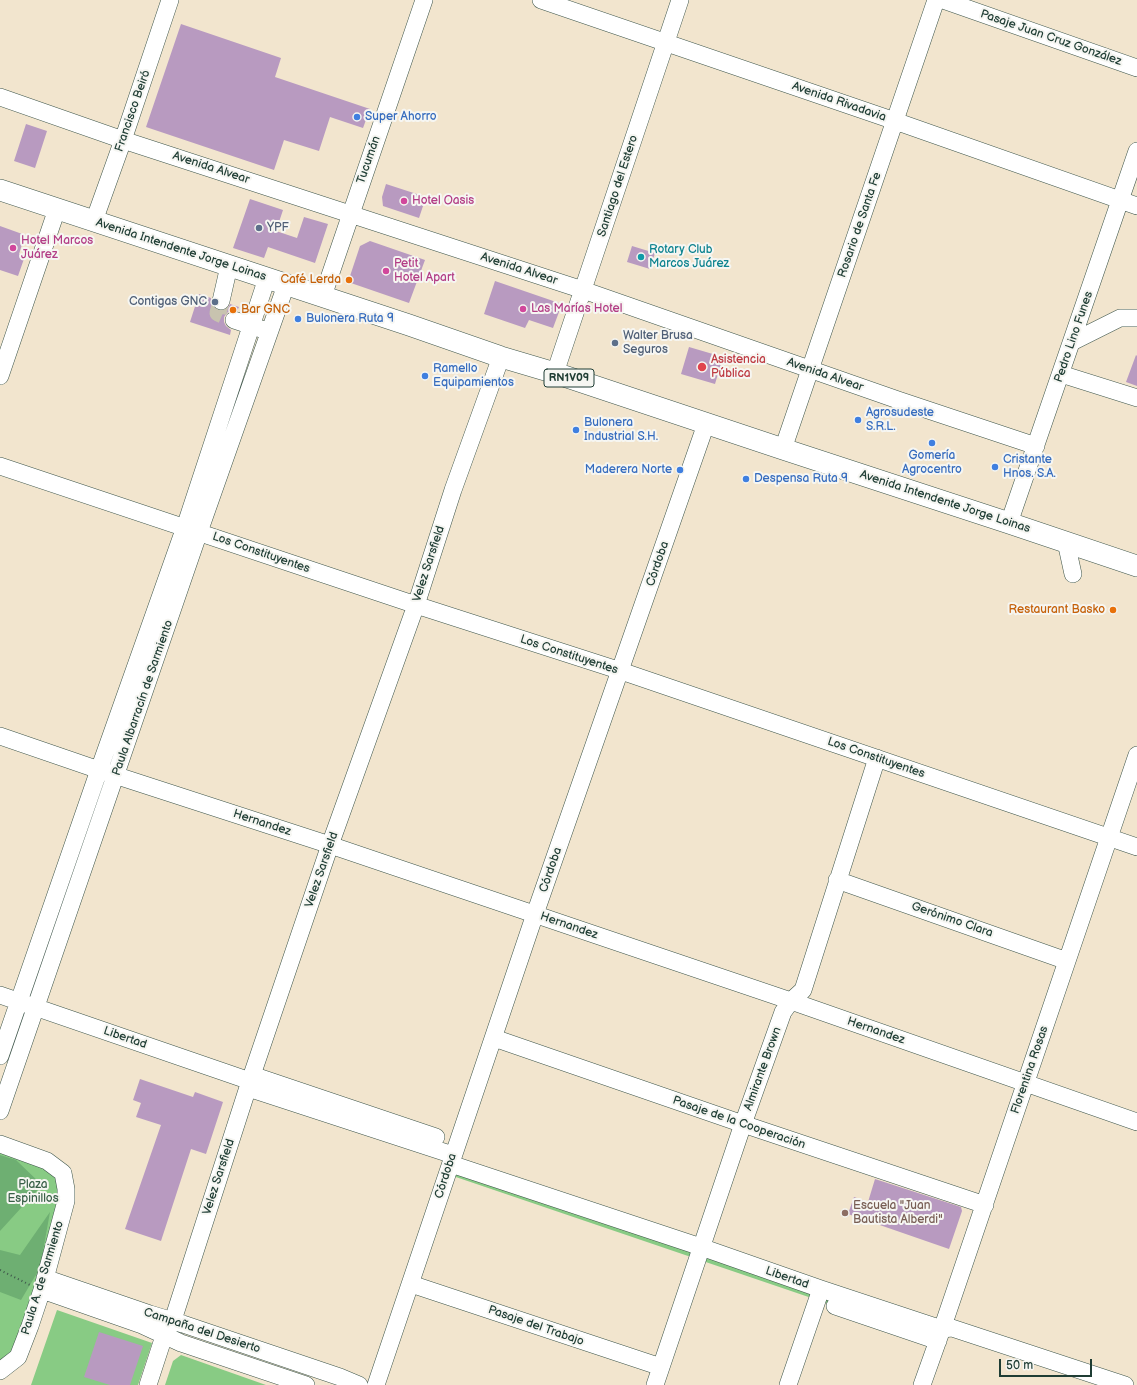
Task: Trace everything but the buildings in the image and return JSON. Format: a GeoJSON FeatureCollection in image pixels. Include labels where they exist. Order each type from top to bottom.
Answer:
{"type":"FeatureCollection","features":[{"type":"Feature","properties":{"kind":"main road","name":"Avenida Intendente Jorge Loinas"},"geometry":{"type":"LineString","coordinates":[[0,190],[323,296],[501,357],[554,373],[1137,566]]}},
{"type":"Feature","properties":{"kind":"street","name":"Francisco Beiró"},"geometry":{"type":"LineString","coordinates":[[94,222],[124,140],[170,0]]}},
{"type":"Feature","properties":{"kind":"street","name":"Tucumán"},"geometry":{"type":"LineString","coordinates":[[323,296],[424,0]]}},
{"type":"Feature","properties":{"kind":"street","name":"Avenida Rivadavia"},"geometry":{"type":"LineString","coordinates":[[541,0],[895,121],[1137,206]]}},
{"type":"Feature","properties":{"kind":"street","name":"Santiago del Estero"},"geometry":{"type":"LineString","coordinates":[[554,373],[680,0]]}},
{"type":"Feature","properties":{"kind":"street","name":"Rosario de Santa Fe"},"geometry":{"type":"LineString","coordinates":[[783,450],[936,0]]}},
{"type":"Feature","properties":{"kind":"street","name":"Pasaje Juan Cruz González"},"geometry":{"type":"LineString","coordinates":[[943,0],[1137,68]]}},
{"type":"Feature","properties":{"kind":"street","name":"Avenida Alvear"},"geometry":{"type":"LineString","coordinates":[[0,97],[124,140],[583,290],[810,370],[1036,446]]}},
{"type":"Feature","properties":{"kind":"street","name":"Pedro Lino Funes"},"geometry":{"type":"LineString","coordinates":[[1009,523],[1137,151]]}},
{"type":"Feature","properties":{"kind":"street"},"geometry":{"type":"LineString","coordinates":[[0,376],[3,358],[57,209]]}},
{"type":"Feature","properties":{"kind":"street"},"geometry":{"type":"LineString","coordinates":[[221,301],[229,266]]}},
{"type":"Feature","properties":{"kind":"street","name":"Paula Albarracín de Sarmiento"},"geometry":{"type":"LineString","coordinates":[[0,1111],[116,775],[192,530],[251,326],[267,278]]}},
{"type":"Feature","properties":{"kind":"street","name":"Paula Albarracín de Sarmiento"},"geometry":{"type":"LineString","coordinates":[[0,1056],[20,1002],[99,770],[270,333],[286,285]]}},
{"type":"Feature","properties":{"kind":"street"},"geometry":{"type":"LineString","coordinates":[[1072,342],[1120,318],[1137,318]]}},
{"type":"Feature","properties":{"kind":"street"},"geometry":{"type":"LineString","coordinates":[[234,320],[270,333]]}},
{"type":"Feature","properties":{"kind":"street","name":"Velez Sarsfield"},"geometry":{"type":"LineString","coordinates":[[148,1385],[164,1336],[173,1320],[250,1081],[330,846],[416,605],[453,490],[501,357]]}},
{"type":"Feature","properties":{"kind":"street"},"geometry":{"type":"LineString","coordinates":[[1061,374],[1137,398]]}},
{"type":"Feature","properties":{"kind":"street","name":"Córdoba"},"geometry":{"type":"LineString","coordinates":[[376,1385],[535,914],[706,424]]}},
{"type":"Feature","properties":{"kind":"street","name":"Los Constituyentes"},"geometry":{"type":"LineString","coordinates":[[0,466],[416,605],[621,671],[1137,847]]}},
{"type":"Feature","properties":{"kind":"street"},"geometry":{"type":"LineString","coordinates":[[1066,542],[1073,574]]}},
{"type":"Feature","properties":{"kind":"street","name":"Hernandez"},"geometry":{"type":"LineString","coordinates":[[0,736],[535,914],[791,1001],[1137,1122]]}},
{"type":"Feature","properties":{"kind":"street","name":"Florentina Rosas"},"geometry":{"type":"LineString","coordinates":[[922,1385],[1137,755]]}},
{"type":"Feature","properties":{"kind":"street","name":"Almirante Brown"},"geometry":{"type":"LineString","coordinates":[[654,1385],[783,1012],[791,1001],[803,990],[877,758]]}},
{"type":"Feature","properties":{"kind":"street","name":"Gerónimo Clara"},"geometry":{"type":"LineString","coordinates":[[837,880],[1067,961]]}},
{"type":"Feature","properties":{"kind":"street","name":"Libertad"},"geometry":{"type":"LineString","coordinates":[[0,995],[250,1081],[699,1253],[819,1295],[940,1335],[952,1328],[1125,1385]]}},
{"type":"Feature","properties":{"kind":"street","name":"Pasaje de la Cooperación"},"geometry":{"type":"LineString","coordinates":[[494,1038],[743,1124],[985,1204]]}},
{"type":"Feature","properties":{"kind":"street","name":"Paula A. de Sarmiento"},"geometry":{"type":"LineString","coordinates":[[0,1144],[47,1161],[63,1173],[66,1189],[66,1201],[30,1326],[18,1357],[0,1371]]}},
{"type":"Feature","properties":{"kind":"street","name":"Campaña del Desierto"},"geometry":{"type":"LineString","coordinates":[[43,1284],[173,1320],[340,1377],[359,1385]]}},
{"type":"Feature","properties":{"kind":"street","name":"Campaña del Desierto"},"geometry":{"type":"LineString","coordinates":[[43,1284],[142,1325],[164,1336],[306,1385]]}},
{"type":"Feature","properties":{"kind":"street","name":"Pasaje del Trabajo"},"geometry":{"type":"LineString","coordinates":[[411,1284],[661,1367]]}},
{"type":"Feature","properties":{"kind":"street"},"geometry":{"type":"LineString","coordinates":[[788,1385],[819,1295]]}},
{"type":"Feature","properties":{"kind":"path"},"geometry":{"type":"LineString","coordinates":[[0,1270],[43,1284]]}},
{"type":"Feature","properties":{"kind":"green space","name":"Plaza Espinillos"},"geometry":{"type":"Polygon","coordinates":[[[0,1144],[47,1161],[66,1189],[30,1326],[0,1371],[0,1144]]]}},
{"type":"Feature","properties":{"kind":"green space"},"geometry":{"type":"Polygon","coordinates":[[[0,1155],[16,1160],[42,1185],[0,1231],[0,1155]]]}},
{"type":"Feature","properties":{"kind":"green space"},"geometry":{"type":"Polygon","coordinates":[[[451,1164],[701,1247],[938,1341],[447,1174],[451,1164]]]}},
{"type":"Feature","properties":{"kind":"green space"},"geometry":{"type":"Polygon","coordinates":[[[50,1212],[40,1268],[21,1300],[0,1292],[0,1250],[20,1255],[50,1212]]]}},
{"type":"Feature","properties":{"kind":"green space"},"geometry":{"type":"Polygon","coordinates":[[[57,1310],[152,1343],[138,1385],[31,1385],[57,1310]]]}},
{"type":"Feature","properties":{"kind":"green space"},"geometry":{"type":"Polygon","coordinates":[[[181,1355],[266,1385],[165,1385],[173,1361],[181,1355]]]}},
{"type":"Feature","properties":{"kind":"tunnel"},"geometry":{"type":"LineString","coordinates":[[221,301],[218,313],[234,320]]}},
{"type":"Feature","properties":{"kind":"place","name":"Super Ahorro"},"geometry":{"type":"Point","coordinates":[357,117]}},
{"type":"Feature","properties":{"kind":"place","name":"Hotel Oasis"},"geometry":{"type":"Point","coordinates":[404,201]}},
{"type":"Feature","properties":{"kind":"place","name":"YPF"},"geometry":{"type":"Point","coordinates":[259,228]}},
{"type":"Feature","properties":{"kind":"place","name":"Hotel Marcos Juárez"},"geometry":{"type":"Point","coordinates":[13,248]}},
{"type":"Feature","properties":{"kind":"place","name":"Rotary Club Marcos Juárez"},"geometry":{"type":"Point","coordinates":[641,257]}},
{"type":"Feature","properties":{"kind":"place","name":"Petit Hotel Apart"},"geometry":{"type":"Point","coordinates":[386,271]}},
{"type":"Feature","properties":{"kind":"place","name":"Café Lerda"},"geometry":{"type":"Point","coordinates":[349,280]}},
{"type":"Feature","properties":{"kind":"place","name":"Contigas GNC"},"geometry":{"type":"Point","coordinates":[215,302]}},
{"type":"Feature","properties":{"kind":"place","name":"Las Marías Hotel"},"geometry":{"type":"Point","coordinates":[523,309]}},
{"type":"Feature","properties":{"kind":"place","name":"Bar GNC"},"geometry":{"type":"Point","coordinates":[233,310]}},
{"type":"Feature","properties":{"kind":"place","name":"Bulonera Ruta 9"},"geometry":{"type":"Point","coordinates":[298,319]}},
{"type":"Feature","properties":{"kind":"place","name":"Walter Brusa Seguros"},"geometry":{"type":"Point","coordinates":[615,343]}},
{"type":"Feature","properties":{"kind":"place","name":"Asistencia Pública"},"geometry":{"type":"Point","coordinates":[702,367]}},
{"type":"Feature","properties":{"kind":"place","name":"Ramello Equipamientos"},"geometry":{"type":"Point","coordinates":[425,376]}},
{"type":"Feature","properties":{"kind":"place","name":"Agrosudeste S.R.L."},"geometry":{"type":"Point","coordinates":[858,420]}},
{"type":"Feature","properties":{"kind":"place","name":"Bulonera Industrial S.H."},"geometry":{"type":"Point","coordinates":[576,430]}},
{"type":"Feature","properties":{"kind":"place","name":"Gomería Agrocentro"},"geometry":{"type":"Point","coordinates":[932,443]}},
{"type":"Feature","properties":{"kind":"place","name":"Cristante Hnos. S.A."},"geometry":{"type":"Point","coordinates":[995,467]}},
{"type":"Feature","properties":{"kind":"place","name":"Maderera Norte"},"geometry":{"type":"Point","coordinates":[680,470]}},
{"type":"Feature","properties":{"kind":"place","name":"Despensa Ruta 9"},"geometry":{"type":"Point","coordinates":[746,479]}},
{"type":"Feature","properties":{"kind":"place","name":"Restaurant Basko"},"geometry":{"type":"Point","coordinates":[1113,610]}},
{"type":"Feature","properties":{"kind":"place","name":"Escuela \"Juan Bautista Alberdi\""},"geometry":{"type":"Point","coordinates":[845,1213]}}]}
